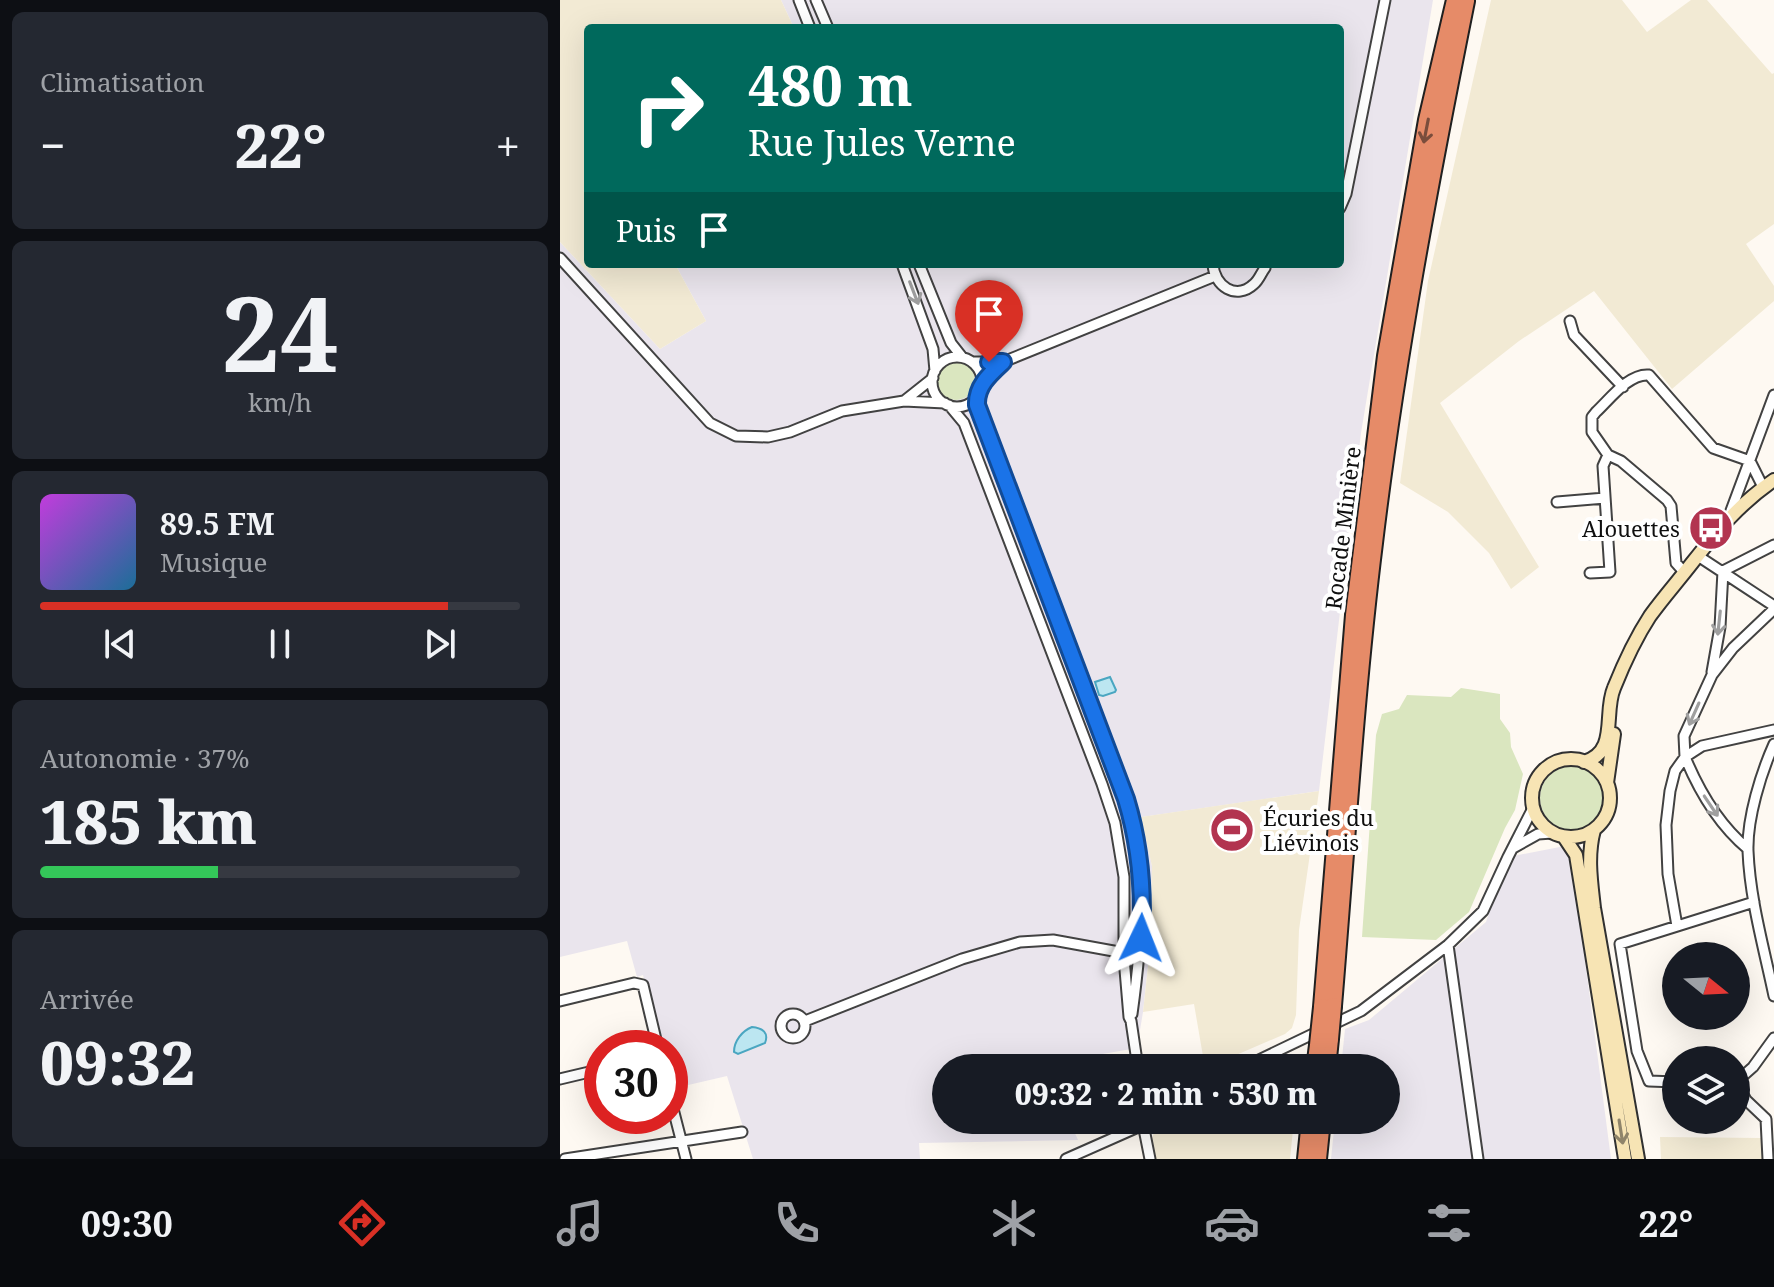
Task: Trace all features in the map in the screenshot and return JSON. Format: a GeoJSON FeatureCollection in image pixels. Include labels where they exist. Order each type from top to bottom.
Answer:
{"type":"FeatureCollection","features":[{"type":"Feature","properties":{"kind":"highway","name":"Rocade Minière"},"geometry":{"type":"LineString","coordinates":[[1328,1006],[1354,615],[1384,372],[1427,120],[1455,0]]}},
{"type":"Feature","properties":{"kind":"highway","name":"Rocade Minière"},"geometry":{"type":"LineString","coordinates":[[1320,1054],[1328,1006],[1376,529],[1397,374],[1417,249],[1466,0]]}},
{"type":"Feature","properties":{"kind":"highway","name":"Rocade Minière"},"geometry":{"type":"LineString","coordinates":[[1324,1042],[1325,1054]]}},
{"type":"Feature","properties":{"kind":"highway"},"geometry":{"type":"LineString","coordinates":[[1306,1159],[1309,1134]]}},
{"type":"Feature","properties":{"kind":"highway"},"geometry":{"type":"LineString","coordinates":[[1318,1159],[1321,1134]]}},
{"type":"Feature","properties":{"kind":"main road"},"geometry":{"type":"LineString","coordinates":[[1625,1159],[1576,855],[1572,847],[1540,822],[1533,808],[1533,788],[1542,772],[1557,762],[1584,762],[1595,759],[1602,751],[1611,694],[1650,616],[1728,519],[1763,487]]}},
{"type":"Feature","properties":{"kind":"main road"},"geometry":{"type":"LineString","coordinates":[[1607,783],[1618,678]]}},
{"type":"Feature","properties":{"kind":"main road"},"geometry":{"type":"LineString","coordinates":[[1558,835],[1575,837],[1594,830],[1602,823],[1610,803],[1607,783],[1601,774],[1584,762]]}},
{"type":"Feature","properties":{"kind":"main road"},"geometry":{"type":"LineString","coordinates":[[1594,830],[1590,845],[1594,908],[1638,1159]]}},
{"type":"Feature","properties":{"kind":"street"},"geometry":{"type":"LineString","coordinates":[[799,0],[808,24]]}},
{"type":"Feature","properties":{"kind":"street"},"geometry":{"type":"LineString","coordinates":[[816,0],[826,24]]}},
{"type":"Feature","properties":{"kind":"street"},"geometry":{"type":"LineString","coordinates":[[1344,199],[1385,0]]}},
{"type":"Feature","properties":{"kind":"street"},"geometry":{"type":"LineString","coordinates":[[560,258],[710,423],[736,436],[768,437],[790,432],[842,411],[904,401],[966,405],[976,398]]}},
{"type":"Feature","properties":{"kind":"street"},"geometry":{"type":"LineString","coordinates":[[903,268],[933,349],[935,392],[964,423],[1115,823],[1124,877],[1129,1017],[1136,1054]]}},
{"type":"Feature","properties":{"kind":"street"},"geometry":{"type":"LineString","coordinates":[[921,268],[951,343],[980,372],[982,384]]}},
{"type":"Feature","properties":{"kind":"street"},"geometry":{"type":"LineString","coordinates":[[1214,268],[1219,283],[1235,291],[1243,290],[1257,281],[1264,268]]}},
{"type":"Feature","properties":{"kind":"street"},"geometry":{"type":"LineString","coordinates":[[972,362],[1003,362],[1215,276]]}},
{"type":"Feature","properties":{"kind":"street"},"geometry":{"type":"LineString","coordinates":[[1570,321],[1574,335],[1623,387]]}},
{"type":"Feature","properties":{"kind":"street"},"geometry":{"type":"LineString","coordinates":[[904,401],[934,375],[938,366],[949,359],[962,357]]}},
{"type":"Feature","properties":{"kind":"street"},"geometry":{"type":"LineString","coordinates":[[1003,362],[982,384],[976,398],[977,405],[1133,820],[1140,859],[1142,906],[1131,1021]]}},
{"type":"Feature","properties":{"kind":"street"},"geometry":{"type":"LineString","coordinates":[[1684,572],[1676,563],[1671,506],[1621,461],[1608,455],[1592,432],[1592,417],[1634,377],[1649,375],[1713,448],[1750,461],[1763,487]]}},
{"type":"Feature","properties":{"kind":"street"},"geometry":{"type":"LineString","coordinates":[[1728,519],[1774,395]]}},
{"type":"Feature","properties":{"kind":"street"},"geometry":{"type":"LineString","coordinates":[[1590,573],[1610,572],[1603,466],[1608,455]]}},
{"type":"Feature","properties":{"kind":"street"},"geometry":{"type":"LineString","coordinates":[[1742,480],[1763,487]]}},
{"type":"Feature","properties":{"kind":"street"},"geometry":{"type":"LineString","coordinates":[[1557,502],[1605,498]]}},
{"type":"Feature","properties":{"kind":"street"},"geometry":{"type":"LineString","coordinates":[[1589,534],[1608,533]]}},
{"type":"Feature","properties":{"kind":"street"},"geometry":{"type":"LineString","coordinates":[[1723,571],[1774,545]]}},
{"type":"Feature","properties":{"kind":"street"},"geometry":{"type":"LineString","coordinates":[[1698,556],[1774,607],[1733,648],[1712,675],[1684,736],[1685,757],[1698,784],[1713,809],[1748,849]]}},
{"type":"Feature","properties":{"kind":"street"},"geometry":{"type":"LineString","coordinates":[[1712,675],[1720,627],[1723,571]]}},
{"type":"Feature","properties":{"kind":"street"},"geometry":{"type":"LineString","coordinates":[[1677,926],[1668,874],[1666,825],[1675,771],[1685,757],[1702,746],[1774,730]]}},
{"type":"Feature","properties":{"kind":"street"},"geometry":{"type":"LineString","coordinates":[[1773,989],[1754,902],[1748,849],[1756,796],[1774,744]]}},
{"type":"Feature","properties":{"kind":"street"},"geometry":{"type":"LineString","coordinates":[[1271,1054],[1361,1011],[1448,945],[1483,911],[1533,808]]}},
{"type":"Feature","properties":{"kind":"street"},"geometry":{"type":"LineString","coordinates":[[1115,823],[1133,820]]}},
{"type":"Feature","properties":{"kind":"street"},"geometry":{"type":"LineString","coordinates":[[1513,848],[1538,834],[1558,835]]}},
{"type":"Feature","properties":{"kind":"street"},"geometry":{"type":"LineString","coordinates":[[1662,1081],[1649,1081],[1637,1051],[1620,944],[1754,902]]}},
{"type":"Feature","properties":{"kind":"street"},"geometry":{"type":"LineString","coordinates":[[805,1021],[962,959],[1020,942],[1053,940],[1107,950],[1140,951]]}},
{"type":"Feature","properties":{"kind":"street"},"geometry":{"type":"LineString","coordinates":[[1448,945],[1478,1159]]}},
{"type":"Feature","properties":{"kind":"street"},"geometry":{"type":"LineString","coordinates":[[560,1001],[634,983],[643,985],[654,1030]]}},
{"type":"Feature","properties":{"kind":"street"},"geometry":{"type":"LineString","coordinates":[[1750,1070],[1774,1038]]}},
{"type":"Feature","properties":{"kind":"street"},"geometry":{"type":"LineString","coordinates":[[560,1079],[584,1073]]}},
{"type":"Feature","properties":{"kind":"street"},"geometry":{"type":"LineString","coordinates":[[1750,1103],[1770,1119],[1768,1159]]}},
{"type":"Feature","properties":{"kind":"street"},"geometry":{"type":"LineString","coordinates":[[565,1159],[742,1132]]}},
{"type":"Feature","properties":{"kind":"street"},"geometry":{"type":"LineString","coordinates":[[679,1134],[686,1159]]}},
{"type":"Feature","properties":{"kind":"street"},"geometry":{"type":"LineString","coordinates":[[1066,1159],[1122,1134]]}},
{"type":"Feature","properties":{"kind":"street"},"geometry":{"type":"LineString","coordinates":[[1147,1134],[1150,1159]]}},
{"type":"Feature","properties":{"kind":"shaded area"},"geometry":{"type":"Polygon","coordinates":[[[560,0],[781,0],[792,24],[584,24],[584,268],[560,242],[560,0]]]}},
{"type":"Feature","properties":{"kind":"shaded area"},"geometry":{"type":"Polygon","coordinates":[[[781,0],[1433,0],[1361,433],[1319,791],[1142,817],[1152,866],[1152,902],[1150,948],[1137,1048],[1102,1054],[932,1054],[932,1134],[1075,1134],[1078,1140],[919,1143],[920,1159],[753,1159],[727,1076],[688,1085],[688,1030],[657,1030],[643,975],[637,977],[627,941],[560,957],[560,242],[660,349],[706,321],[677,268],[1344,268],[1344,24],[792,24],[781,0]]]}},
{"type":"Feature","properties":{"kind":"shaded area"},"geometry":{"type":"Polygon","coordinates":[[[1491,0],[1622,0],[1647,32],[1691,0],[1707,0],[1774,73],[1774,224],[1746,244],[1774,286],[1774,301],[1672,389],[1594,291],[1519,341],[1440,403],[1539,567],[1511,589],[1489,553],[1448,512],[1400,483],[1428,281],[1491,0]]]}},
{"type":"Feature","properties":{"kind":"shaded area"},"geometry":{"type":"Polygon","coordinates":[[[584,268],[677,268],[706,321],[660,349],[584,268]]]}},
{"type":"Feature","properties":{"kind":"shaded area"},"geometry":{"type":"Polygon","coordinates":[[[1319,791],[1299,930],[1296,1015],[1292,1028],[1285,1034],[1239,1054],[1203,1054],[1194,1004],[1143,1012],[1150,948],[1152,866],[1141,817],[1319,791]]]}},
{"type":"Feature","properties":{"kind":"shaded area"},"geometry":{"type":"Polygon","coordinates":[[[1570,845],[1611,1159],[1331,1159],[1334,1134],[1400,1134],[1400,1054],[1342,1054],[1345,1029],[1369,1020],[1486,922],[1508,857],[1570,845]]]}},
{"type":"Feature","properties":{"kind":"shaded area"},"geometry":{"type":"Polygon","coordinates":[[[1154,1134],[1293,1134],[1290,1159],[1155,1159],[1154,1134]]]}},
{"type":"Feature","properties":{"kind":"shaded area"},"geometry":{"type":"Polygon","coordinates":[[[1660,1137],[1762,1138],[1763,1159],[1661,1159],[1660,1137]]]}},
{"type":"Feature","properties":{"kind":"green space"},"geometry":{"type":"Polygon","coordinates":[[[956,362],[970,367],[975,381],[970,395],[956,400],[942,395],[937,381],[942,367],[956,362]]]}},
{"type":"Feature","properties":{"kind":"green space"},"geometry":{"type":"Polygon","coordinates":[[[1461,688],[1500,694],[1500,719],[1510,733],[1511,747],[1523,774],[1515,810],[1469,912],[1436,940],[1362,937],[1376,735],[1382,714],[1399,709],[1407,695],[1451,697],[1461,688]]]}},
{"type":"Feature","properties":{"kind":"green space"},"geometry":{"type":"Polygon","coordinates":[[[1566,766],[1578,766],[1595,775],[1602,786],[1602,810],[1595,821],[1578,830],[1566,830],[1554,825],[1545,816],[1540,804],[1540,792],[1545,780],[1554,771],[1566,766]]]}},
{"type":"Feature","properties":{"kind":"water"},"geometry":{"type":"Polygon","coordinates":[[[1110,677],[1115,692],[1099,695],[1095,682],[1110,677]]]}},
{"type":"Feature","properties":{"kind":"water"},"geometry":{"type":"Polygon","coordinates":[[[752,1027],[764,1032],[765,1043],[738,1054],[734,1052],[739,1037],[752,1027]]]}},
{"type":"Feature","properties":{"kind":"place","name":"Alouettes"},"geometry":{"type":"Point","coordinates":[1711,528]}},
{"type":"Feature","properties":{"kind":"place","name":"Écuries du Liévinois"},"geometry":{"type":"Point","coordinates":[1232,830]}},
{"type":"Feature","properties":{"kind":"route"},"geometry":{"type":"LineString","coordinates":[[989,362],[1003,362],[985,379],[976,398],[977,405],[1133,820],[1140,859],[1141,938]]}}]}
